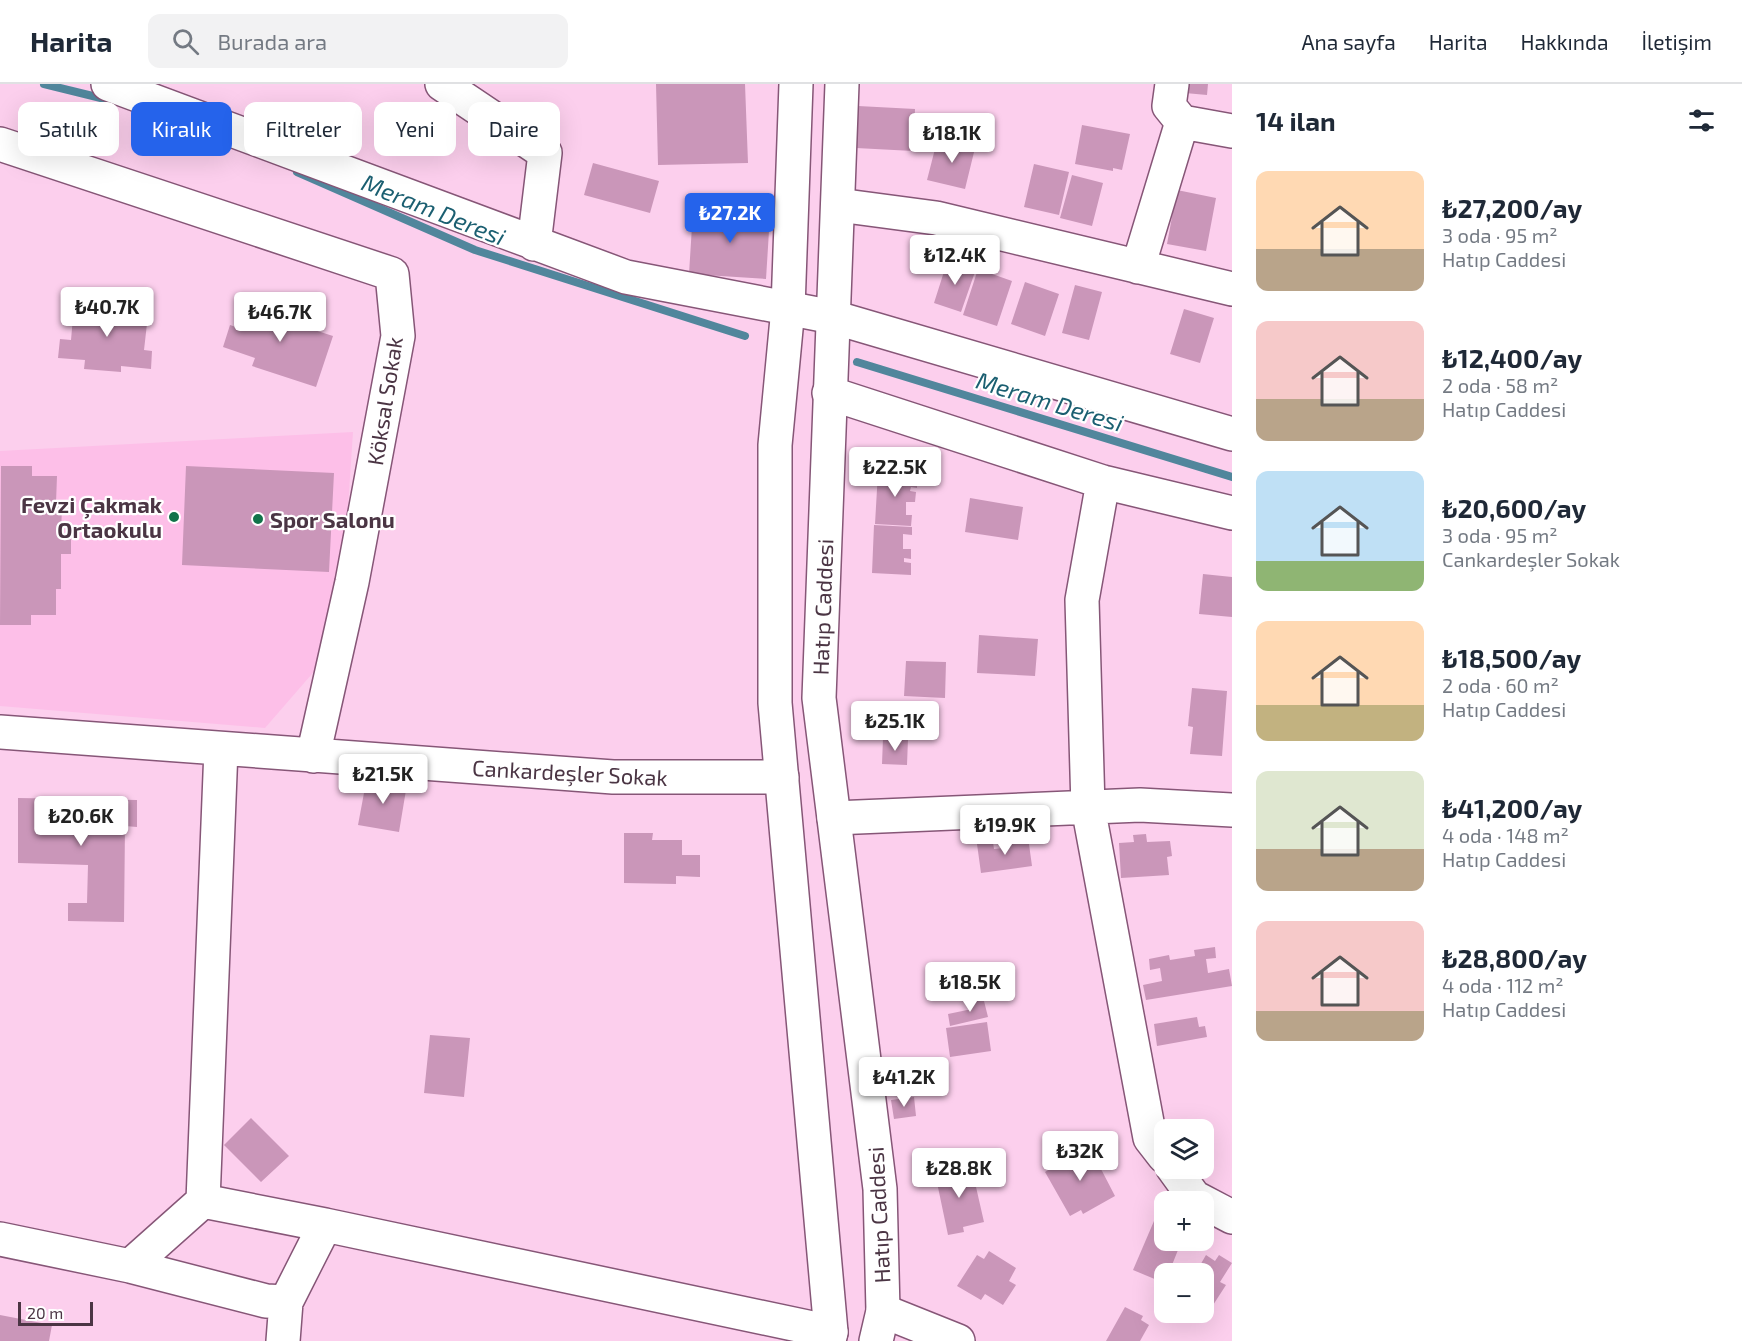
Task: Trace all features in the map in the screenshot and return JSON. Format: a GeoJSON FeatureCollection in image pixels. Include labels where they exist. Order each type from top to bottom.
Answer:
{"type":"FeatureCollection","features":[{"type":"Feature","properties":{"kind":"street"},"geometry":{"type":"LineString","coordinates":[[108,84],[626,277],[833,317],[1232,434]]}},
{"type":"Feature","properties":{"kind":"street"},"geometry":{"type":"LineString","coordinates":[[442,84],[545,153],[534,244]]}},
{"type":"Feature","properties":{"kind":"street","name":"Hatıp Caddesi"},"geometry":{"type":"LineString","coordinates":[[796,84],[788,308],[775,445],[775,704],[830,1337]]}},
{"type":"Feature","properties":{"kind":"street","name":"Hatıp Caddesi"},"geometry":{"type":"LineString","coordinates":[[842,84],[819,698],[880,1189],[880,1326]]}},
{"type":"Feature","properties":{"kind":"street"},"geometry":{"type":"LineString","coordinates":[[1172,84],[1169,106],[1182,122],[1232,131]]}},
{"type":"Feature","properties":{"kind":"street"},"geometry":{"type":"LineString","coordinates":[[1138,267],[1182,122]]}},
{"type":"Feature","properties":{"kind":"street","name":"Köksal Sokak"},"geometry":{"type":"LineString","coordinates":[[0,144],[392,274],[398,336],[352,582],[313,756]]}},
{"type":"Feature","properties":{"kind":"street"},"geometry":{"type":"LineString","coordinates":[[838,205],[936,218],[1232,289]]}},
{"type":"Feature","properties":{"kind":"street"},"geometry":{"type":"LineString","coordinates":[[829,393],[1103,482],[1232,513]]}},
{"type":"Feature","properties":{"kind":"street"},"geometry":{"type":"LineString","coordinates":[[1103,482],[1082,600],[1088,807],[1150,1138],[1154,1143]]}},
{"type":"Feature","properties":{"kind":"street","name":"Cankardeşler Sokak"},"geometry":{"type":"LineString","coordinates":[[0,732],[613,777],[782,777]]}},
{"type":"Feature","properties":{"kind":"street"},"geometry":{"type":"LineString","coordinates":[[130,1266],[203,1201],[221,749]]}},
{"type":"Feature","properties":{"kind":"street"},"geometry":{"type":"LineString","coordinates":[[834,818],[1140,805],[1232,810]]}},
{"type":"Feature","properties":{"kind":"street"},"geometry":{"type":"LineString","coordinates":[[1181,1179],[1194,1197],[1232,1217]]}},
{"type":"Feature","properties":{"kind":"street"},"geometry":{"type":"LineString","coordinates":[[203,1201],[325,1225],[830,1337]]}},
{"type":"Feature","properties":{"kind":"street"},"geometry":{"type":"LineString","coordinates":[[283,1341],[286,1302],[325,1225]]}},
{"type":"Feature","properties":{"kind":"street"},"geometry":{"type":"LineString","coordinates":[[0,1239],[130,1266],[266,1301],[286,1302]]}},
{"type":"Feature","properties":{"kind":"street"},"geometry":{"type":"LineString","coordinates":[[880,1326],[958,1341]]}},
{"type":"Feature","properties":{"kind":"shaded area","name":"Fevzi Çakmak Ortaokulu"},"geometry":{"type":"Polygon","coordinates":[[[353,432],[343,583],[318,667],[265,728],[0,706],[0,451],[353,432]]]}},
{"type":"Feature","properties":{"kind":"building"},"geometry":{"type":"Polygon","coordinates":[[[656,84],[745,84],[748,163],[658,165],[656,84]]]}},
{"type":"Feature","properties":{"kind":"building"},"geometry":{"type":"Polygon","coordinates":[[[1174,84],[1208,84],[1207,95],[1174,92],[1174,84]]]}},
{"type":"Feature","properties":{"kind":"building"},"geometry":{"type":"Polygon","coordinates":[[[858,106],[915,109],[913,151],[856,148],[858,106]]]}},
{"type":"Feature","properties":{"kind":"building"},"geometry":{"type":"Polygon","coordinates":[[[1082,125],[1130,134],[1122,170],[1113,168],[1113,171],[1075,164],[1082,125]]]}},
{"type":"Feature","properties":{"kind":"building"},"geometry":{"type":"Polygon","coordinates":[[[953,139],[976,144],[965,189],[927,180],[936,145],[951,149],[953,139]]]}},
{"type":"Feature","properties":{"kind":"building"},"geometry":{"type":"Polygon","coordinates":[[[593,163],[659,181],[650,213],[584,195],[593,163]]]}},
{"type":"Feature","properties":{"kind":"building"},"geometry":{"type":"Polygon","coordinates":[[[1034,164],[1069,172],[1059,215],[1024,207],[1034,164]]]}},
{"type":"Feature","properties":{"kind":"building"},"geometry":{"type":"Polygon","coordinates":[[[1072,175],[1103,183],[1092,226],[1060,218],[1072,175]]]}},
{"type":"Feature","properties":{"kind":"building"},"geometry":{"type":"Polygon","coordinates":[[[1177,190],[1216,198],[1206,251],[1167,244],[1177,190]]]}},
{"type":"Feature","properties":{"kind":"building"},"geometry":{"type":"Polygon","coordinates":[[[693,210],[770,215],[766,279],[689,274],[693,210]]]}},
{"type":"Feature","properties":{"kind":"building"},"geometry":{"type":"Polygon","coordinates":[[[948,259],[976,269],[961,312],[934,303],[948,259]]]}},
{"type":"Feature","properties":{"kind":"building"},"geometry":{"type":"Polygon","coordinates":[[[978,269],[1012,281],[997,326],[963,315],[978,269]]]}},
{"type":"Feature","properties":{"kind":"building"},"geometry":{"type":"Polygon","coordinates":[[[1025,282],[1059,294],[1045,336],[1011,324],[1025,282]]]}},
{"type":"Feature","properties":{"kind":"building"},"geometry":{"type":"Polygon","coordinates":[[[1075,285],[1102,292],[1089,340],[1062,333],[1075,285]]]}},
{"type":"Feature","properties":{"kind":"building"},"geometry":{"type":"Polygon","coordinates":[[[92,302],[130,306],[129,314],[148,315],[144,350],[152,351],[151,369],[121,366],[121,372],[84,369],[85,360],[58,358],[60,339],[71,340],[74,306],[92,309],[92,302]]]}},
{"type":"Feature","properties":{"kind":"building"},"geometry":{"type":"Polygon","coordinates":[[[265,304],[311,319],[308,328],[333,336],[316,387],[252,366],[255,358],[223,347],[230,325],[236,327],[243,306],[262,312],[265,304]]]}},
{"type":"Feature","properties":{"kind":"building"},"geometry":{"type":"Polygon","coordinates":[[[1184,309],[1214,318],[1200,363],[1170,354],[1184,309]]]}},
{"type":"Feature","properties":{"kind":"building"},"geometry":{"type":"Polygon","coordinates":[[[1,466],[32,466],[32,476],[57,476],[56,503],[62,503],[61,538],[71,538],[71,554],[61,554],[61,589],[56,589],[56,615],[31,615],[31,625],[0,625],[1,466]]]}},
{"type":"Feature","properties":{"kind":"building","name":"Spor Salonu"},"geometry":{"type":"Polygon","coordinates":[[[186,466],[334,473],[329,572],[182,565],[186,466]]]}},
{"type":"Feature","properties":{"kind":"building"},"geometry":{"type":"Polygon","coordinates":[[[878,472],[917,474],[917,488],[911,487],[910,491],[916,492],[915,502],[906,502],[906,515],[912,515],[911,526],[875,524],[878,472]]]}},
{"type":"Feature","properties":{"kind":"building"},"geometry":{"type":"Polygon","coordinates":[[[970,498],[1023,507],[1018,540],[965,532],[970,498]]]}},
{"type":"Feature","properties":{"kind":"building"},"geometry":{"type":"Polygon","coordinates":[[[874,525],[912,527],[912,535],[903,534],[903,549],[911,549],[911,559],[904,558],[904,562],[911,563],[911,575],[872,573],[874,525]]]}},
{"type":"Feature","properties":{"kind":"building"},"geometry":{"type":"Polygon","coordinates":[[[1203,574],[1232,577],[1232,617],[1199,614],[1203,574]]]}},
{"type":"Feature","properties":{"kind":"building"},"geometry":{"type":"Polygon","coordinates":[[[979,635],[1038,639],[1035,676],[977,673],[979,635]]]}},
{"type":"Feature","properties":{"kind":"building"},"geometry":{"type":"Polygon","coordinates":[[[906,661],[946,662],[945,698],[904,696],[906,661]]]}},
{"type":"Feature","properties":{"kind":"building"},"geometry":{"type":"Polygon","coordinates":[[[1192,688],[1227,691],[1222,756],[1190,754],[1193,727],[1188,726],[1192,688]]]}},
{"type":"Feature","properties":{"kind":"building"},"geometry":{"type":"Polygon","coordinates":[[[883,738],[908,739],[907,765],[882,764],[883,738]]]}},
{"type":"Feature","properties":{"kind":"building"},"geometry":{"type":"Polygon","coordinates":[[[367,777],[407,784],[399,832],[358,825],[367,777]]]}},
{"type":"Feature","properties":{"kind":"building"},"geometry":{"type":"Polygon","coordinates":[[[18,798],[137,800],[137,827],[125,826],[124,922],[68,921],[68,903],[87,903],[88,865],[18,863],[18,798]]]}},
{"type":"Feature","properties":{"kind":"building"},"geometry":{"type":"Polygon","coordinates":[[[624,833],[653,833],[652,840],[682,840],[682,855],[700,855],[700,877],[676,876],[676,884],[624,883],[624,833]]]}},
{"type":"Feature","properties":{"kind":"building"},"geometry":{"type":"Polygon","coordinates":[[[1146,834],[1147,842],[1170,841],[1172,856],[1167,857],[1169,875],[1121,878],[1119,843],[1134,842],[1133,835],[1146,834]]]}},
{"type":"Feature","properties":{"kind":"building"},"geometry":{"type":"Polygon","coordinates":[[[1028,837],[1032,866],[981,873],[977,844],[993,842],[994,849],[1003,848],[1002,841],[1028,837]]]}},
{"type":"Feature","properties":{"kind":"building"},"geometry":{"type":"Polygon","coordinates":[[[1215,947],[1216,958],[1206,959],[1208,973],[1229,969],[1232,986],[1146,1000],[1143,985],[1162,981],[1160,968],[1150,970],[1149,959],[1169,955],[1170,960],[1195,956],[1194,950],[1215,947]]]}},
{"type":"Feature","properties":{"kind":"building"},"geometry":{"type":"Polygon","coordinates":[[[983,997],[988,1017],[950,1026],[948,1014],[972,1009],[970,1000],[983,997]]]}},
{"type":"Feature","properties":{"kind":"building"},"geometry":{"type":"Polygon","coordinates":[[[1197,1017],[1199,1027],[1205,1026],[1207,1037],[1157,1046],[1154,1024],[1197,1017]]]}},
{"type":"Feature","properties":{"kind":"building"},"geometry":{"type":"Polygon","coordinates":[[[987,1022],[991,1051],[950,1057],[946,1028],[987,1022]]]}},
{"type":"Feature","properties":{"kind":"building"},"geometry":{"type":"Polygon","coordinates":[[[430,1035],[470,1038],[464,1097],[424,1093],[430,1035]]]}},
{"type":"Feature","properties":{"kind":"building"},"geometry":{"type":"Polygon","coordinates":[[[914,1097],[916,1116],[894,1119],[891,1100],[914,1097]]]}},
{"type":"Feature","properties":{"kind":"building"},"geometry":{"type":"Polygon","coordinates":[[[251,1118],[289,1156],[261,1182],[224,1145],[251,1118]]]}},
{"type":"Feature","properties":{"kind":"building"},"geometry":{"type":"Polygon","coordinates":[[[1088,1144],[1115,1196],[1083,1214],[1081,1210],[1070,1216],[1045,1172],[1088,1144]]]}},
{"type":"Feature","properties":{"kind":"building"},"geometry":{"type":"Polygon","coordinates":[[[971,1165],[984,1222],[963,1227],[964,1232],[948,1235],[935,1173],[971,1165]]]}},
{"type":"Feature","properties":{"kind":"building"},"geometry":{"type":"Polygon","coordinates":[[[1154,1221],[1154,1251],[1178,1251],[1173,1263],[1154,1263],[1154,1279],[1133,1270],[1154,1221]]]}},
{"type":"Feature","properties":{"kind":"building"},"geometry":{"type":"Polygon","coordinates":[[[989,1251],[1016,1268],[1009,1281],[1016,1285],[1003,1305],[985,1294],[981,1300],[957,1286],[977,1255],[984,1259],[989,1251]]]}},
{"type":"Feature","properties":{"kind":"building"},"geometry":{"type":"Polygon","coordinates":[[[1206,1255],[1215,1261],[1219,1255],[1232,1263],[1220,1282],[1226,1285],[1214,1304],[1214,1263],[1201,1263],[1206,1255]]]}},
{"type":"Feature","properties":{"kind":"building"},"geometry":{"type":"Polygon","coordinates":[[[1125,1307],[1143,1316],[1141,1320],[1149,1325],[1140,1341],[1106,1341],[1125,1307]]]}},
{"type":"Feature","properties":{"kind":"building"},"geometry":{"type":"Polygon","coordinates":[[[0,1315],[52,1325],[49,1341],[0,1341],[0,1315]]]}},
{"type":"Feature","properties":{"kind":"waterway","name":"Meram Deresi"},"geometry":{"type":"LineString","coordinates":[[44,84],[109,100]]}},
{"type":"Feature","properties":{"kind":"waterway","name":"Meram Deresi"},"geometry":{"type":"LineString","coordinates":[[297,172],[475,250],[745,336]]}},
{"type":"Feature","properties":{"kind":"waterway","name":"Meram Deresi"},"geometry":{"type":"LineString","coordinates":[[857,362],[1232,477]]}},
{"type":"Feature","properties":{"kind":"place","name":"Fevzi Çakmak Ortaokulu"},"geometry":{"type":"Point","coordinates":[174,517]}},
{"type":"Feature","properties":{"kind":"place","name":"Spor Salonu"},"geometry":{"type":"Point","coordinates":[258,519]}}]}
